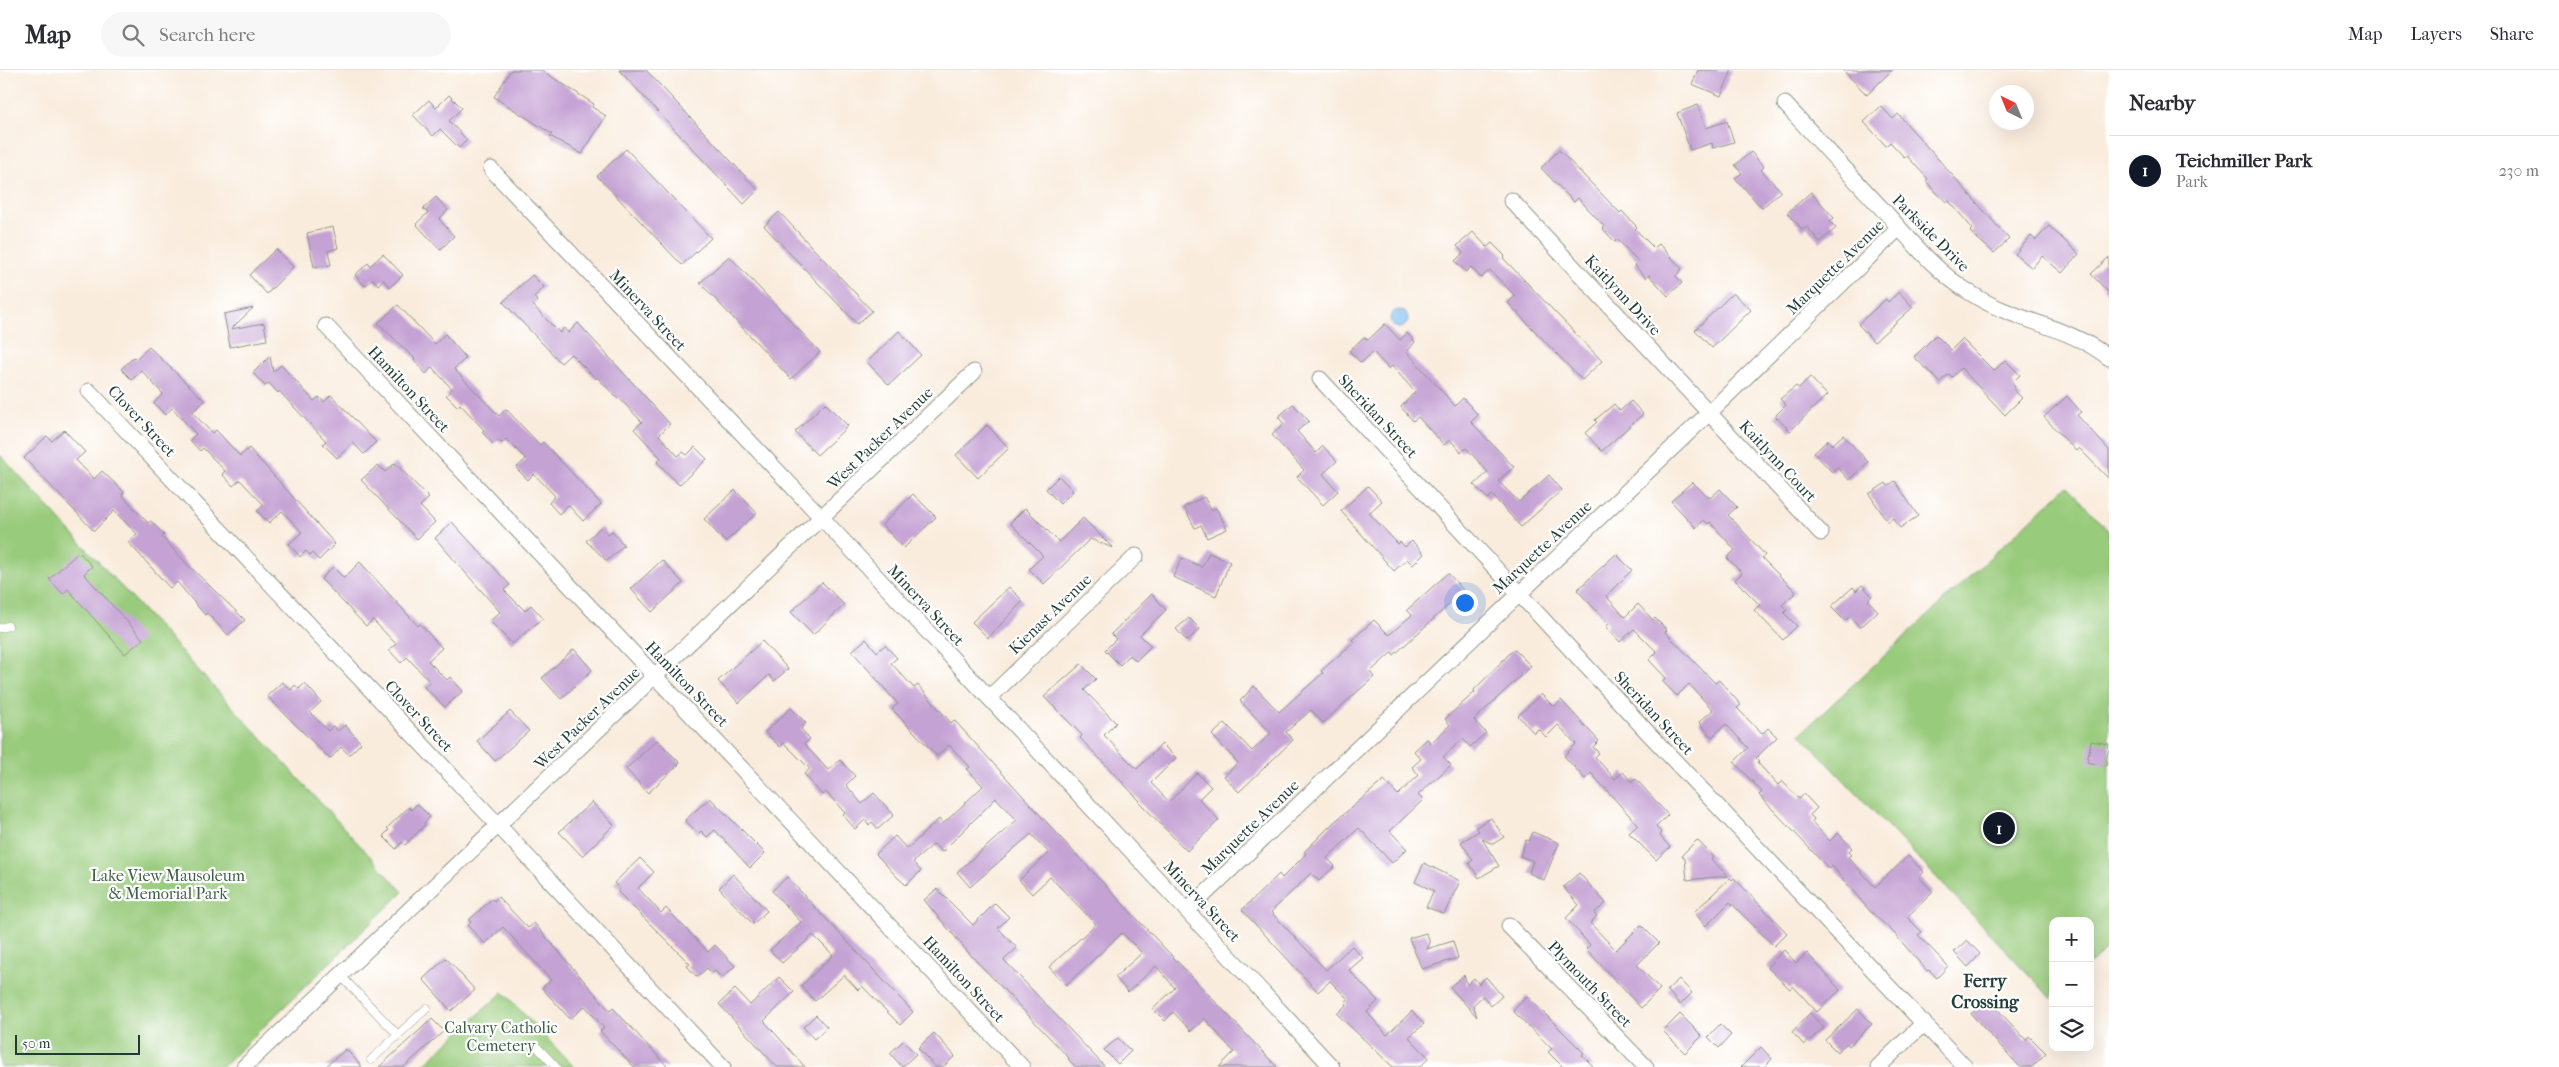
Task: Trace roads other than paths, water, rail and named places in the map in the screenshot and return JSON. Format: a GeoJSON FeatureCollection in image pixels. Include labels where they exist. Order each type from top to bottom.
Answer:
{"type":"FeatureCollection","features":[{"type":"Feature","properties":{"kind":"street","name":"Parkside Drive"},"geometry":{"type":"LineString","coordinates":[[1785,104],[1941,271],[1972,295],[2008,312],[2070,333],[2095,347],[2109,358]]}},
{"type":"Feature","properties":{"kind":"street","name":"Minerva Street"},"geometry":{"type":"LineString","coordinates":[[491,169],[822,518],[1332,1067]]}},
{"type":"Feature","properties":{"kind":"street","name":"Kaitlynn Drive"},"geometry":{"type":"LineString","coordinates":[[1511,200],[1709,413]]}},
{"type":"Feature","properties":{"kind":"street","name":"Marquette Avenue"},"geometry":{"type":"LineString","coordinates":[[1187,911],[1518,593],[1709,413],[1899,228]]}},
{"type":"Feature","properties":{"kind":"street","name":"Hamilton Street"},"geometry":{"type":"LineString","coordinates":[[326,326],[1022,1067]]}},
{"type":"Feature","properties":{"kind":"street","name":"West Packer Avenue"},"geometry":{"type":"LineString","coordinates":[[244,1067],[974,372]]}},
{"type":"Feature","properties":{"kind":"street","name":"Sheridan Street"},"geometry":{"type":"LineString","coordinates":[[1320,379],[1518,593],[1965,1067]]}},
{"type":"Feature","properties":{"kind":"street","name":"Clover Street"},"geometry":{"type":"LineString","coordinates":[[89,391],[723,1067]]}},
{"type":"Feature","properties":{"kind":"street","name":"Kaitlynn Court"},"geometry":{"type":"LineString","coordinates":[[1709,413],[1821,532]]}},
{"type":"Feature","properties":{"kind":"street","name":"Kienast Avenue"},"geometry":{"type":"LineString","coordinates":[[988,698],[1136,556]]}},
{"type":"Feature","properties":{"kind":"street","name":"Plymouth Street"},"geometry":{"type":"LineString","coordinates":[[1509,926],[1646,1067]]}},
{"type":"Feature","properties":{"kind":"street"},"geometry":{"type":"LineString","coordinates":[[1878,1067],[1924,1023]]}},
{"type":"Feature","properties":{"kind":"lane"},"geometry":{"type":"LineString","coordinates":[[340,976],[398,1035]]}},
{"type":"Feature","properties":{"kind":"lane"},"geometry":{"type":"LineString","coordinates":[[371,1060],[427,1008]]}},
{"type":"Feature","properties":{"kind":"lane"},"geometry":{"type":"LineString","coordinates":[[538,1048],[556,1067]]}},
{"type":"Feature","properties":{"kind":"water"},"geometry":{"type":"Polygon","coordinates":[[[1399,310],[1405,313],[1408,319],[1405,325],[1399,328],[1393,325],[1390,319],[1393,313],[1399,310]]]}},
{"type":"Feature","properties":{"kind":"place","name":"Teichmiller Park"},"geometry":{"type":"Point","coordinates":[1999,828]}},
{"type":"Feature","properties":{"kind":"district","name":"Ferry Crossing"},"geometry":{"type":"Point","coordinates":[1985,991]}},
{"type":"Feature","properties":{"kind":"park label","name":"Lake View Mausoleum & Memorial Park"},"geometry":{"type":"Point","coordinates":[168,884]}},
{"type":"Feature","properties":{"kind":"park label","name":"Calvary Catholic Cemetery"},"geometry":{"type":"Point","coordinates":[501,1036]}}]}
